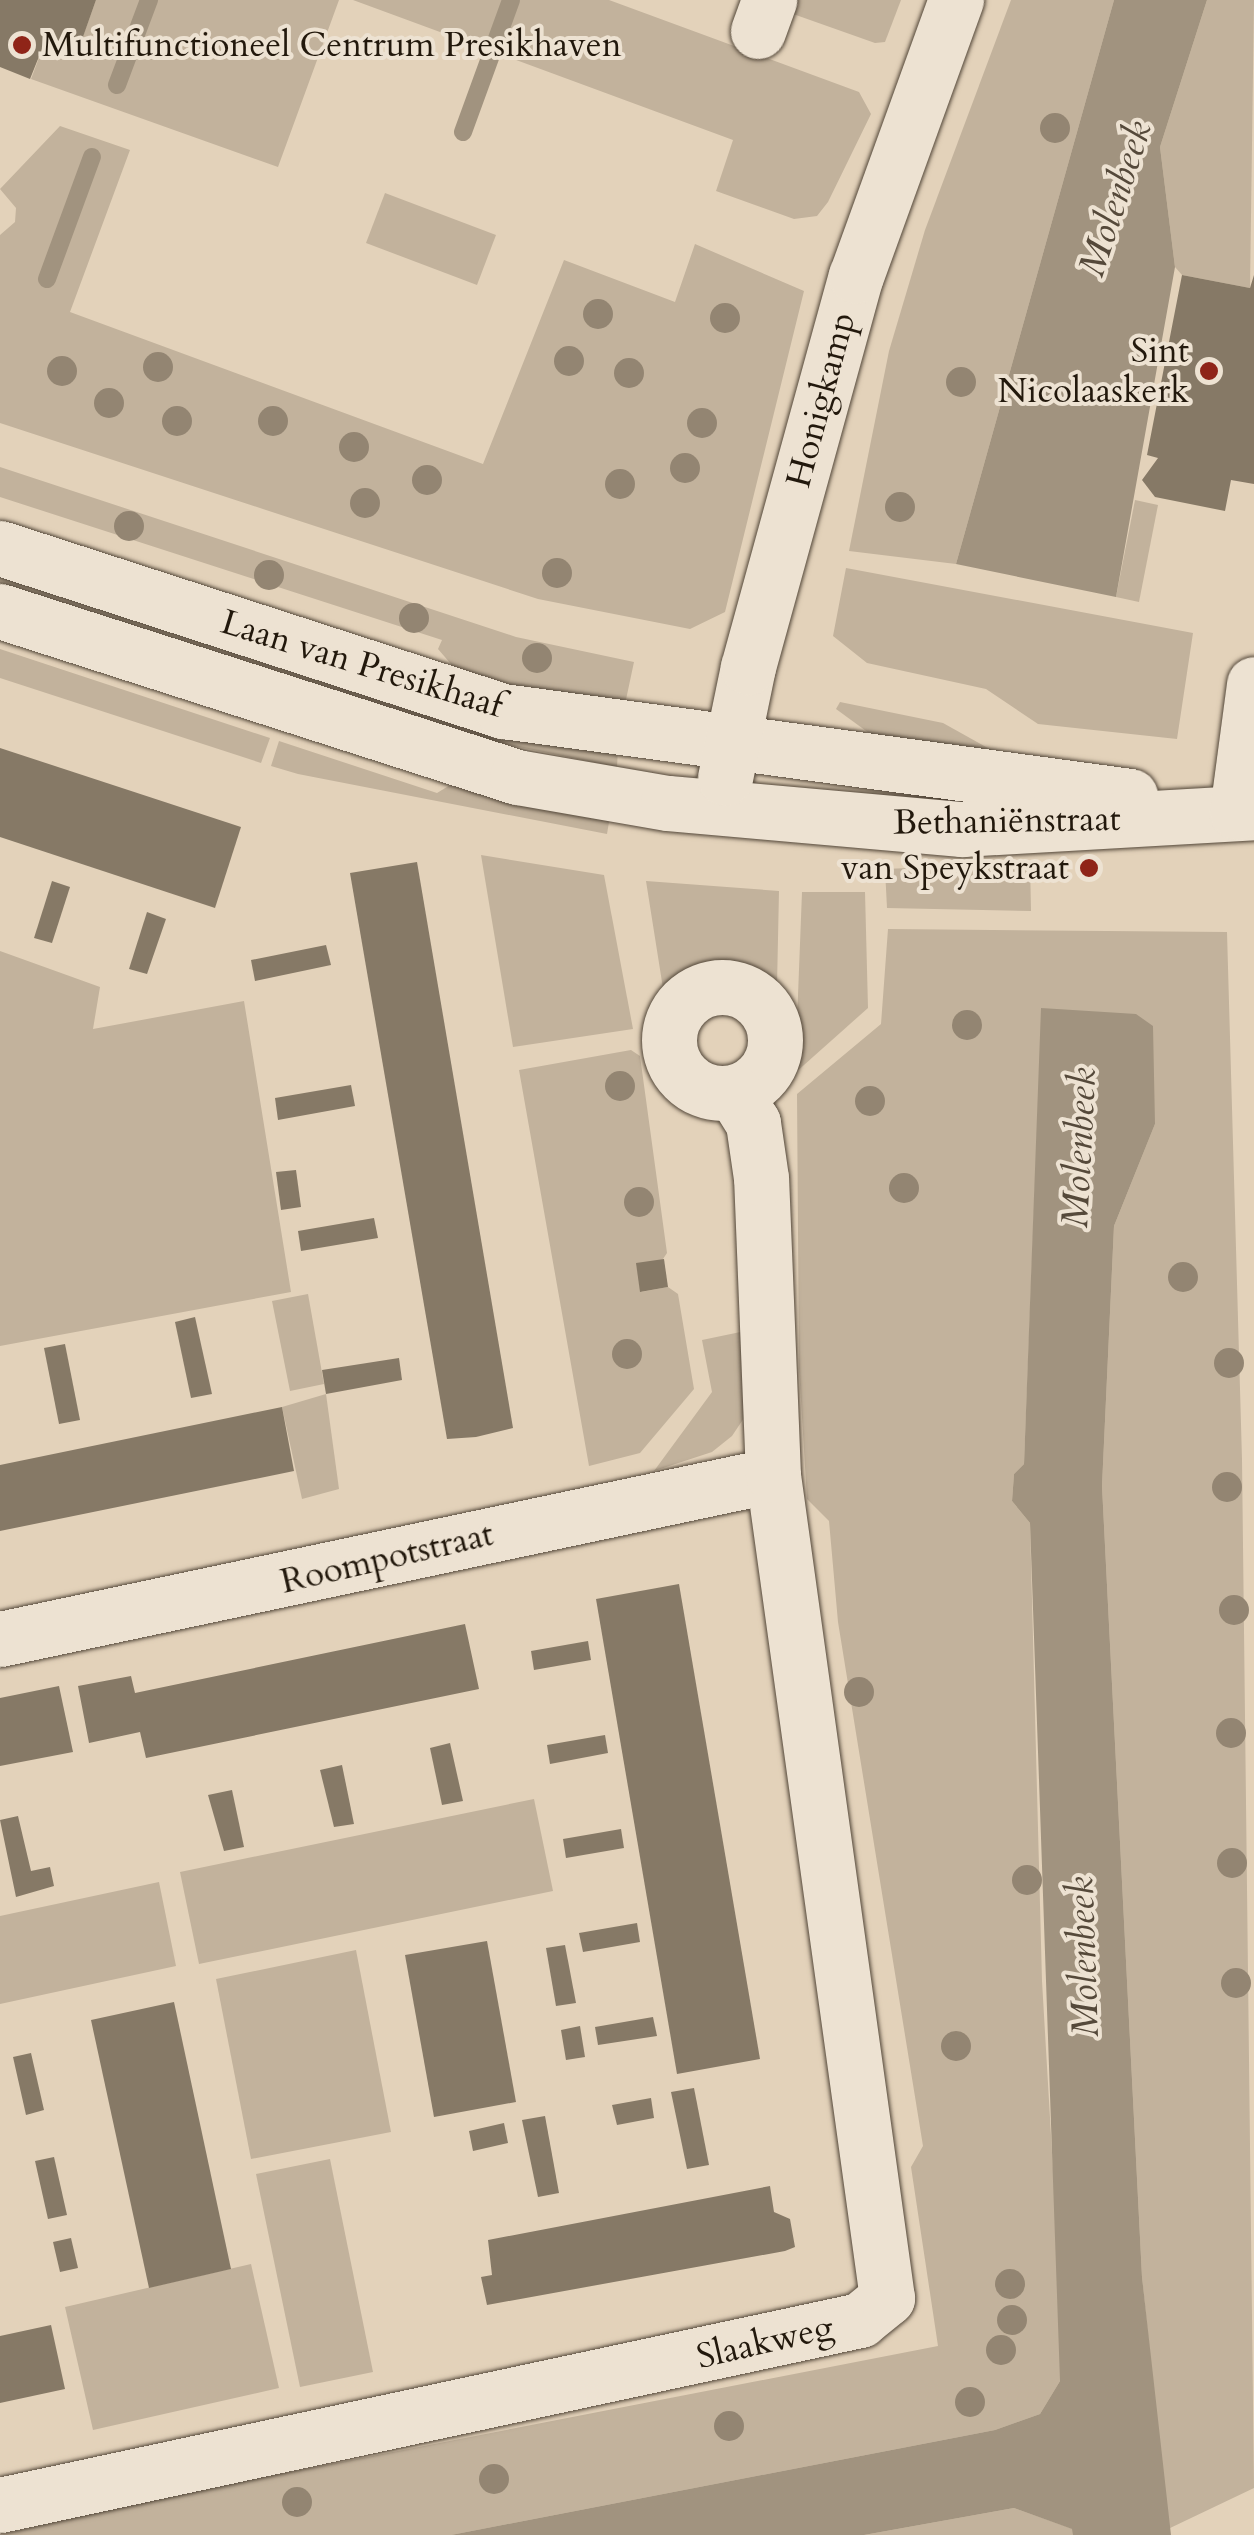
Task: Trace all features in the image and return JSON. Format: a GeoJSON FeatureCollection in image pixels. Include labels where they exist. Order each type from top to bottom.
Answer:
{"type":"FeatureCollection","features":[{"type":"Feature","properties":{"kind":"street","name":"Honigkamp"},"geometry":{"type":"LineString","coordinates":[[718,809],[732,742],[856,276],[956,0]]}},
{"type":"Feature","properties":{"kind":"street","name":"Laan van Presikhaaf"},"geometry":{"type":"LineString","coordinates":[[0,548],[503,710],[732,742]]}},
{"type":"Feature","properties":{"kind":"street","name":"Laan van Presikhaaf"},"geometry":{"type":"LineString","coordinates":[[0,610],[518,778],[718,809]]}},
{"type":"Feature","properties":{"kind":"street"},"geometry":{"type":"LineString","coordinates":[[1245,812],[1254,684]]}},
{"type":"Feature","properties":{"kind":"street","name":"Bethaniënstraat"},"geometry":{"type":"LineString","coordinates":[[732,742],[1245,812]]}},
{"type":"Feature","properties":{"kind":"street","name":"Bethaniënstraat"},"geometry":{"type":"LineString","coordinates":[[718,809],[962,829],[1245,812]]}},
{"type":"Feature","properties":{"kind":"street"},"geometry":{"type":"LineString","coordinates":[[734,1092],[753,1123],[761,1178],[773,1475]]}},
{"type":"Feature","properties":{"kind":"street","name":"Roompotstraat"},"geometry":{"type":"LineString","coordinates":[[0,1638],[773,1475]]}},
{"type":"Feature","properties":{"kind":"street","name":"Slaakweg"},"geometry":{"type":"LineString","coordinates":[[0,2505],[860,2320],[887,2298],[773,1475]]}},
{"type":"Feature","properties":{"kind":"shaded area"},"geometry":{"type":"Polygon","coordinates":[[[96,0],[339,0],[278,167],[31,79],[46,39],[78,50],[96,0]]]}},
{"type":"Feature","properties":{"kind":"shaded area"},"geometry":{"type":"Polygon","coordinates":[[[353,0],[609,0],[859,92],[871,114],[828,202],[817,216],[794,219],[716,191],[733,140],[353,0]]]}},
{"type":"Feature","properties":{"kind":"shaded area"},"geometry":{"type":"Polygon","coordinates":[[[782,0],[901,0],[885,42],[875,43],[779,9],[782,0]]]}},
{"type":"Feature","properties":{"kind":"shaded area"},"geometry":{"type":"Polygon","coordinates":[[[1011,0],[1114,0],[956,564],[849,551],[889,351],[925,230],[1011,0]]]}},
{"type":"Feature","properties":{"kind":"shaded area"},"geometry":{"type":"Polygon","coordinates":[[[1207,0],[1254,0],[1250,288],[1182,275],[1175,267],[1160,147],[1207,0]]]}},
{"type":"Feature","properties":{"kind":"shaded area"},"geometry":{"type":"Polygon","coordinates":[[[60,126],[130,150],[70,312],[483,464],[564,260],[675,302],[695,244],[804,291],[725,612],[690,629],[538,599],[0,423],[0,235],[15,222],[16,208],[0,189],[60,126]]]}},
{"type":"Feature","properties":{"kind":"shaded area"},"geometry":{"type":"Polygon","coordinates":[[[385,193],[496,235],[477,285],[366,243],[385,193]]]}},
{"type":"Feature","properties":{"kind":"shaded area"},"geometry":{"type":"Polygon","coordinates":[[[0,467],[516,637],[634,662],[624,709],[463,678],[438,649],[442,640],[0,497],[0,467]]]}},
{"type":"Feature","properties":{"kind":"shaded area"},"geometry":{"type":"Polygon","coordinates":[[[1135,500],[1158,505],[1139,602],[1116,597],[1135,500]]]}},
{"type":"Feature","properties":{"kind":"shaded area"},"geometry":{"type":"Polygon","coordinates":[[[0,563],[618,748],[617,767],[450,733],[0,583],[0,563]]]}},
{"type":"Feature","properties":{"kind":"shaded area"},"geometry":{"type":"Polygon","coordinates":[[[846,568],[1193,633],[1177,739],[1038,724],[986,689],[867,663],[833,636],[846,568]]]}},
{"type":"Feature","properties":{"kind":"shaded area"},"geometry":{"type":"Polygon","coordinates":[[[0,649],[270,738],[261,763],[0,678],[0,649]]]}},
{"type":"Feature","properties":{"kind":"shaded area"},"geometry":{"type":"Polygon","coordinates":[[[840,702],[943,723],[995,752],[873,736],[836,709],[840,702]]]}},
{"type":"Feature","properties":{"kind":"shaded area"},"geometry":{"type":"Polygon","coordinates":[[[279,741],[437,793],[465,776],[611,810],[607,834],[298,774],[271,766],[279,741]]]}},
{"type":"Feature","properties":{"kind":"shaded area"},"geometry":{"type":"Polygon","coordinates":[[[481,855],[604,875],[633,1029],[513,1047],[481,855]]]}},
{"type":"Feature","properties":{"kind":"shaded area"},"geometry":{"type":"Polygon","coordinates":[[[1030,863],[1031,911],[887,908],[885,869],[1030,863]]]}},
{"type":"Feature","properties":{"kind":"shaded area"},"geometry":{"type":"Polygon","coordinates":[[[646,881],[779,891],[777,986],[749,969],[716,967],[692,975],[665,1001],[646,881]]]}},
{"type":"Feature","properties":{"kind":"shaded area"},"geometry":{"type":"Polygon","coordinates":[[[802,892],[865,892],[868,1008],[795,1073],[802,892]]]}},
{"type":"Feature","properties":{"kind":"shaded area"},"geometry":{"type":"Polygon","coordinates":[[[888,929],[1227,932],[1242,1459],[1254,2488],[1168,2529],[1142,2277],[1102,1486],[1114,1226],[1155,1124],[1042,1008],[1024,1464],[1014,1474],[1012,1501],[1030,1523],[1042,1981],[1060,2289],[1060,2381],[1040,2414],[995,2430],[451,2535],[0,2535],[156,2498],[938,2346],[911,2167],[923,2146],[838,1622],[829,1521],[807,1499],[799,1368],[797,1094],[881,1024],[888,929]]]}},
{"type":"Feature","properties":{"kind":"shaded area"},"geometry":{"type":"Polygon","coordinates":[[[0,951],[100,987],[93,1029],[244,1001],[291,1292],[0,1346],[0,951]]]}},
{"type":"Feature","properties":{"kind":"shaded area"},"geometry":{"type":"Polygon","coordinates":[[[631,1050],[640,1056],[667,1253],[641,1292],[668,1287],[678,1294],[694,1389],[640,1453],[589,1466],[519,1070],[631,1050]]]}},
{"type":"Feature","properties":{"kind":"shaded area"},"geometry":{"type":"Polygon","coordinates":[[[308,1294],[324,1384],[290,1391],[272,1301],[308,1294]]]}},
{"type":"Feature","properties":{"kind":"shaded area"},"geometry":{"type":"Polygon","coordinates":[[[750,1330],[748,1412],[732,1436],[712,1452],[654,1471],[712,1392],[702,1340],[750,1330]]]}},
{"type":"Feature","properties":{"kind":"shaded area"},"geometry":{"type":"Polygon","coordinates":[[[326,1394],[339,1489],[302,1499],[282,1407],[326,1394]]]}},
{"type":"Feature","properties":{"kind":"shaded area"},"geometry":{"type":"Polygon","coordinates":[[[534,1799],[553,1891],[199,1964],[180,1872],[534,1799]]]}},
{"type":"Feature","properties":{"kind":"shaded area"},"geometry":{"type":"Polygon","coordinates":[[[159,1882],[176,1966],[0,2004],[0,1916],[159,1882]]]}},
{"type":"Feature","properties":{"kind":"shaded area"},"geometry":{"type":"Polygon","coordinates":[[[356,1950],[391,2132],[251,2159],[216,1979],[356,1950]]]}},
{"type":"Feature","properties":{"kind":"shaded area"},"geometry":{"type":"Polygon","coordinates":[[[330,2159],[373,2372],[300,2387],[256,2174],[330,2159]]]}},
{"type":"Feature","properties":{"kind":"shaded area"},"geometry":{"type":"Polygon","coordinates":[[[251,2264],[279,2388],[93,2430],[65,2307],[251,2264]]]}},
{"type":"Feature","properties":{"kind":"shaded area"},"geometry":{"type":"Polygon","coordinates":[[[1014,2508],[1073,2529],[1073,2535],[864,2535],[1014,2508]]]}},
{"type":"Feature","properties":{"kind":"water","name":"Molenbeek"},"geometry":{"type":"Polygon","coordinates":[[[1114,0],[1207,0],[1160,147],[1175,267],[1116,597],[956,564],[1114,0]]]}},
{"type":"Feature","properties":{"kind":"water","name":"Molenbeek"},"geometry":{"type":"Polygon","coordinates":[[[1041,1008],[1136,1014],[1153,1026],[1155,1124],[1114,1226],[1102,1486],[1142,2277],[1171,2535],[1073,2535],[1072,2529],[1014,2508],[864,2535],[451,2535],[995,2430],[1040,2414],[1060,2381],[1030,1523],[1012,1501],[1014,1474],[1024,1464],[1041,1008]]]}},
{"type":"Feature","properties":{"kind":"building","name":"Multifunctioneel Centrum Presikhaven"},"geometry":{"type":"Polygon","coordinates":[[[0,0],[96,0],[78,51],[46,39],[30,79],[0,67],[0,0]]]}},
{"type":"Feature","properties":{"kind":"building","name":"Sint Nicolaaskerk"},"geometry":{"type":"Polygon","coordinates":[[[1182,275],[1250,288],[1254,275],[1254,484],[1231,480],[1225,511],[1155,497],[1142,480],[1158,458],[1147,455],[1182,275]]]}},
{"type":"Feature","properties":{"kind":"building"},"geometry":{"type":"Polygon","coordinates":[[[0,748],[241,827],[215,908],[0,837],[0,748]]]}},
{"type":"Feature","properties":{"kind":"building"},"geometry":{"type":"Polygon","coordinates":[[[417,862],[513,1428],[476,1437],[447,1439],[350,873],[417,862]]]}},
{"type":"Feature","properties":{"kind":"building"},"geometry":{"type":"Polygon","coordinates":[[[52,881],[70,887],[52,943],[34,938],[52,881]]]}},
{"type":"Feature","properties":{"kind":"building"},"geometry":{"type":"Polygon","coordinates":[[[147,912],[166,919],[147,974],[129,969],[147,912]]]}},
{"type":"Feature","properties":{"kind":"building"},"geometry":{"type":"Polygon","coordinates":[[[326,945],[331,965],[255,981],[251,960],[326,945]]]}},
{"type":"Feature","properties":{"kind":"building"},"geometry":{"type":"Polygon","coordinates":[[[351,1085],[355,1106],[278,1120],[275,1098],[351,1085]]]}},
{"type":"Feature","properties":{"kind":"building"},"geometry":{"type":"Polygon","coordinates":[[[296,1170],[301,1207],[281,1210],[276,1172],[296,1170]]]}},
{"type":"Feature","properties":{"kind":"building"},"geometry":{"type":"Polygon","coordinates":[[[374,1218],[378,1238],[301,1251],[298,1231],[374,1218]]]}},
{"type":"Feature","properties":{"kind":"building"},"geometry":{"type":"Polygon","coordinates":[[[664,1259],[668,1287],[640,1292],[636,1263],[664,1259]]]}},
{"type":"Feature","properties":{"kind":"building"},"geometry":{"type":"Polygon","coordinates":[[[195,1317],[212,1394],[191,1398],[175,1322],[195,1317]]]}},
{"type":"Feature","properties":{"kind":"building"},"geometry":{"type":"Polygon","coordinates":[[[65,1344],[80,1420],[59,1424],[44,1348],[65,1344]]]}},
{"type":"Feature","properties":{"kind":"building"},"geometry":{"type":"Polygon","coordinates":[[[399,1358],[402,1380],[326,1394],[322,1370],[399,1358]]]}},
{"type":"Feature","properties":{"kind":"building"},"geometry":{"type":"Polygon","coordinates":[[[282,1407],[294,1471],[0,1531],[0,1465],[282,1407]]]}},
{"type":"Feature","properties":{"kind":"building"},"geometry":{"type":"Polygon","coordinates":[[[679,1584],[760,2059],[677,2074],[596,1599],[679,1584]]]}},
{"type":"Feature","properties":{"kind":"building"},"geometry":{"type":"Polygon","coordinates":[[[465,1624],[479,1689],[146,1758],[140,1732],[89,1743],[78,1686],[131,1676],[135,1693],[465,1624]]]}},
{"type":"Feature","properties":{"kind":"building"},"geometry":{"type":"Polygon","coordinates":[[[588,1641],[591,1660],[534,1670],[531,1651],[588,1641]]]}},
{"type":"Feature","properties":{"kind":"building"},"geometry":{"type":"Polygon","coordinates":[[[59,1686],[73,1752],[0,1766],[0,1698],[59,1686]]]}},
{"type":"Feature","properties":{"kind":"building"},"geometry":{"type":"Polygon","coordinates":[[[605,1735],[608,1753],[550,1764],[547,1745],[605,1735]]]}},
{"type":"Feature","properties":{"kind":"building"},"geometry":{"type":"Polygon","coordinates":[[[450,1743],[463,1801],[442,1805],[430,1748],[450,1743]]]}},
{"type":"Feature","properties":{"kind":"building"},"geometry":{"type":"Polygon","coordinates":[[[342,1765],[354,1824],[334,1827],[320,1770],[342,1765]]]}},
{"type":"Feature","properties":{"kind":"building"},"geometry":{"type":"Polygon","coordinates":[[[232,1790],[244,1847],[224,1851],[208,1795],[232,1790]]]}},
{"type":"Feature","properties":{"kind":"building"},"geometry":{"type":"Polygon","coordinates":[[[18,1816],[31,1871],[50,1867],[54,1886],[16,1897],[0,1820],[18,1816]]]}},
{"type":"Feature","properties":{"kind":"building"},"geometry":{"type":"Polygon","coordinates":[[[621,1829],[624,1848],[566,1858],[563,1839],[621,1829]]]}},
{"type":"Feature","properties":{"kind":"building"},"geometry":{"type":"Polygon","coordinates":[[[637,1923],[640,1942],[583,1952],[579,1933],[637,1923]]]}},
{"type":"Feature","properties":{"kind":"building"},"geometry":{"type":"Polygon","coordinates":[[[487,1941],[516,2102],[434,2117],[405,1955],[487,1941]]]}},
{"type":"Feature","properties":{"kind":"building"},"geometry":{"type":"Polygon","coordinates":[[[565,1945],[576,2003],[556,2006],[546,1948],[565,1945]]]}},
{"type":"Feature","properties":{"kind":"building"},"geometry":{"type":"Polygon","coordinates":[[[174,2002],[231,2269],[149,2288],[91,2020],[174,2002]]]}},
{"type":"Feature","properties":{"kind":"building"},"geometry":{"type":"Polygon","coordinates":[[[653,2017],[657,2036],[598,2045],[595,2027],[653,2017]]]}},
{"type":"Feature","properties":{"kind":"building"},"geometry":{"type":"Polygon","coordinates":[[[580,2026],[585,2057],[566,2060],[561,2030],[580,2026]]]}},
{"type":"Feature","properties":{"kind":"building"},"geometry":{"type":"Polygon","coordinates":[[[31,2053],[44,2110],[26,2115],[13,2057],[31,2053]]]}},
{"type":"Feature","properties":{"kind":"building"},"geometry":{"type":"Polygon","coordinates":[[[694,2088],[709,2165],[687,2169],[671,2092],[694,2088]]]}},
{"type":"Feature","properties":{"kind":"building"},"geometry":{"type":"Polygon","coordinates":[[[651,2098],[654,2118],[617,2125],[612,2105],[651,2098]]]}},
{"type":"Feature","properties":{"kind":"building"},"geometry":{"type":"Polygon","coordinates":[[[545,2116],[559,2193],[538,2197],[522,2120],[545,2116]]]}},
{"type":"Feature","properties":{"kind":"building"},"geometry":{"type":"Polygon","coordinates":[[[504,2123],[508,2143],[473,2151],[469,2131],[504,2123]]]}},
{"type":"Feature","properties":{"kind":"building"},"geometry":{"type":"Polygon","coordinates":[[[54,2157],[67,2215],[48,2219],[35,2161],[54,2157]]]}},
{"type":"Feature","properties":{"kind":"building"},"geometry":{"type":"Polygon","coordinates":[[[770,2186],[774,2212],[790,2219],[795,2247],[487,2305],[481,2277],[492,2275],[488,2240],[770,2186]]]}},
{"type":"Feature","properties":{"kind":"building"},"geometry":{"type":"Polygon","coordinates":[[[71,2238],[78,2268],[60,2272],[53,2242],[71,2238]]]}},
{"type":"Feature","properties":{"kind":"building"},"geometry":{"type":"Polygon","coordinates":[[[51,2325],[65,2389],[0,2403],[0,2336],[51,2325]]]}},
{"type":"Feature","properties":{"kind":"waterway"},"geometry":{"type":"LineString","coordinates":[[117,85],[149,0]]}},
{"type":"Feature","properties":{"kind":"waterway"},"geometry":{"type":"LineString","coordinates":[[463,132],[511,0]]}},
{"type":"Feature","properties":{"kind":"waterway"},"geometry":{"type":"LineString","coordinates":[[47,279],[92,157]]}},
{"type":"Feature","properties":{"kind":"place","name":"Multifunctioneel Centrum Presikhaven"},"geometry":{"type":"Point","coordinates":[22,45]}},
{"type":"Feature","properties":{"kind":"place","name":"Sint Nicolaaskerk"},"geometry":{"type":"Point","coordinates":[1209,371]}},
{"type":"Feature","properties":{"kind":"place","name":"van Speykstraat"},"geometry":{"type":"Point","coordinates":[1089,868]}}]}
